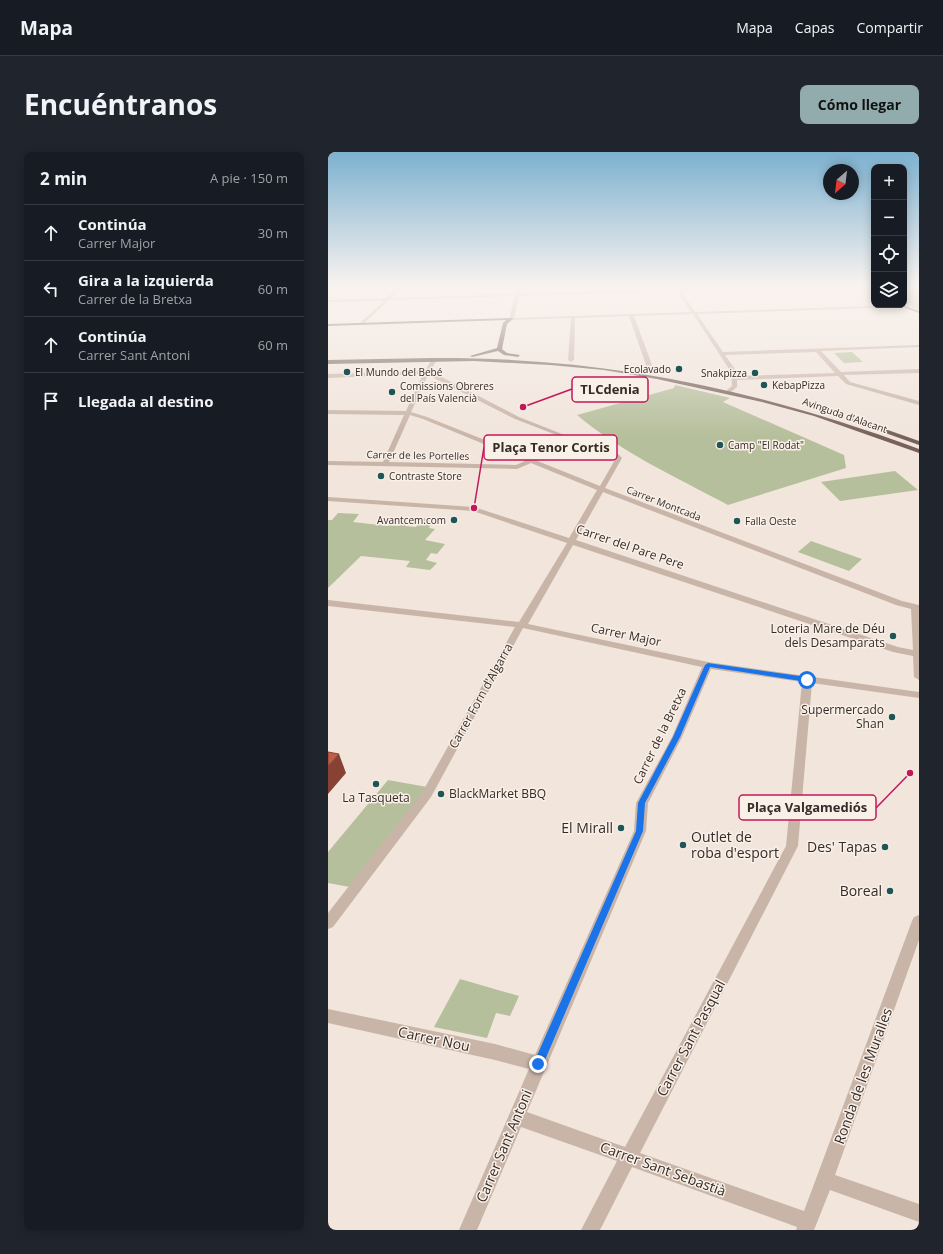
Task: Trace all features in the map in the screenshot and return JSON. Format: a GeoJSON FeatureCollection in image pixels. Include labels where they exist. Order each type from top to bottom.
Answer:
{"type":"FeatureCollection","features":[{"type":"Feature","properties":{"kind":"main road"},"geometry":{"type":"LineString","coordinates":[[498,349],[501,336]]}},
{"type":"Feature","properties":{"kind":"main road"},"geometry":{"type":"LineString","coordinates":[[457,360],[498,349],[513,356],[571,360],[645,369],[742,388]]}},
{"type":"Feature","properties":{"kind":"main road","name":"Avinguda d'Alacant"},"geometry":{"type":"LineString","coordinates":[[328,362],[480,360],[598,368],[652,376],[729,391],[811,413],[919,451]]}},
{"type":"Feature","properties":{"kind":"main road","name":"Avinguda d'Alacant"},"geometry":{"type":"LineString","coordinates":[[844,416],[919,443]]}},
{"type":"Feature","properties":{"kind":"street"},"geometry":{"type":"LineString","coordinates":[[571,360],[572,336]]}},
{"type":"Feature","properties":{"kind":"street"},"geometry":{"type":"LineString","coordinates":[[638,336],[649,365],[645,369]]}},
{"type":"Feature","properties":{"kind":"street"},"geometry":{"type":"LineString","coordinates":[[709,336],[734,372],[735,386],[729,391]]}},
{"type":"Feature","properties":{"kind":"street"},"geometry":{"type":"LineString","coordinates":[[721,354],[919,346]]}},
{"type":"Feature","properties":{"kind":"street"},"geometry":{"type":"LineString","coordinates":[[817,350],[848,382],[919,403]]}},
{"type":"Feature","properties":{"kind":"street"},"geometry":{"type":"LineString","coordinates":[[385,464],[427,372],[434,360]]}},
{"type":"Feature","properties":{"kind":"street"},"geometry":{"type":"LineString","coordinates":[[735,378],[919,371]]}},
{"type":"Feature","properties":{"kind":"street"},"geometry":{"type":"LineString","coordinates":[[328,376],[427,372]]}},
{"type":"Feature","properties":{"kind":"street","name":"Carrer Forn d'Algarra"},"geometry":{"type":"LineString","coordinates":[[328,923],[427,794],[521,625],[527,619],[601,489],[608,481],[618,460],[618,456],[616,455],[593,448],[518,418],[427,372]]}},
{"type":"Feature","properties":{"kind":"street","name":"Carrer Montcada"},"geometry":{"type":"LineString","coordinates":[[328,412],[408,413],[425,418],[601,489],[899,603],[918,607]]}},
{"type":"Feature","properties":{"kind":"street","name":"Carrer de les Portelles"},"geometry":{"type":"LineString","coordinates":[[328,463],[518,467],[530,461]]}},
{"type":"Feature","properties":{"kind":"street","name":"Carrer del Pare Pere"},"geometry":{"type":"LineString","coordinates":[[328,499],[474,508],[896,650],[917,654]]}},
{"type":"Feature","properties":{"kind":"street","name":"Carrer Major"},"geometry":{"type":"LineString","coordinates":[[328,602],[521,625],[708,665],[919,695]]}},
{"type":"Feature","properties":{"kind":"street"},"geometry":{"type":"LineString","coordinates":[[918,607],[917,654],[919,677]]}},
{"type":"Feature","properties":{"kind":"street","name":"Carrer de la Bretxa"},"geometry":{"type":"LineString","coordinates":[[641,819],[642,803],[677,737],[708,665]]}},
{"type":"Feature","properties":{"kind":"street","name":"Carrer Sant Pasqual"},"geometry":{"type":"LineString","coordinates":[[590,1230],[792,846],[807,680]]}},
{"type":"Feature","properties":{"kind":"street","name":"Carrer Sant Antoni"},"geometry":{"type":"LineString","coordinates":[[468,1230],[517,1117],[538,1064],[640,831],[641,819]]}},
{"type":"Feature","properties":{"kind":"street","name":"Ronda de les Muralles"},"geometry":{"type":"LineString","coordinates":[[807,1226],[919,921]]}},
{"type":"Feature","properties":{"kind":"street","name":"Carrer Nou"},"geometry":{"type":"LineString","coordinates":[[328,1016],[495,1052],[538,1064]]}},
{"type":"Feature","properties":{"kind":"street","name":"Carrer Sant Sebastià"},"geometry":{"type":"LineString","coordinates":[[517,1117],[629,1157],[807,1226]]}},
{"type":"Feature","properties":{"kind":"street"},"geometry":{"type":"LineString","coordinates":[[825,1180],[919,1213]]}},
{"type":"Feature","properties":{"kind":"green space"},"geometry":{"type":"Polygon","coordinates":[[[852,352],[863,362],[844,363],[834,353],[852,352]]]}},
{"type":"Feature","properties":{"kind":"green space","name":"Camp \"El Rodat\""},"geometry":{"type":"Polygon","coordinates":[[[675,385],[730,398],[723,402],[844,455],[846,468],[728,505],[670,475],[613,442],[577,415],[674,388],[675,385]]]}},
{"type":"Feature","properties":{"kind":"green space"},"geometry":{"type":"Polygon","coordinates":[[[895,471],[918,490],[840,501],[821,482],[895,471]]]}},
{"type":"Feature","properties":{"kind":"green space"},"geometry":{"type":"Polygon","coordinates":[[[338,513],[359,514],[353,522],[388,526],[399,526],[403,521],[407,521],[405,526],[416,527],[422,518],[427,519],[424,523],[431,524],[429,528],[435,529],[425,540],[445,544],[437,554],[431,553],[426,560],[437,563],[430,570],[406,567],[410,561],[361,556],[328,588],[328,520],[332,520],[338,513]]]}},
{"type":"Feature","properties":{"kind":"green space"},"geometry":{"type":"Polygon","coordinates":[[[811,541],[862,559],[849,571],[798,552],[811,541]]]}},
{"type":"Feature","properties":{"kind":"green space"},"geometry":{"type":"Polygon","coordinates":[[[388,780],[427,787],[350,887],[328,883],[328,852],[388,780]]]}},
{"type":"Feature","properties":{"kind":"green space"},"geometry":{"type":"Polygon","coordinates":[[[460,979],[519,996],[510,1016],[496,1013],[487,1038],[434,1027],[460,979]]]}},
{"type":"Feature","properties":{"kind":"building"},"geometry":{"type":"Polygon","coordinates":[[[328,752],[339,754],[328,766],[328,752]]]}},
{"type":"Feature","properties":{"kind":"place","name":"Ecolavado"},"geometry":{"type":"Point","coordinates":[679,369]}},
{"type":"Feature","properties":{"kind":"place","name":"El Mundo del Bebé"},"geometry":{"type":"Point","coordinates":[347,372]}},
{"type":"Feature","properties":{"kind":"place","name":"Snakpizza"},"geometry":{"type":"Point","coordinates":[755,373]}},
{"type":"Feature","properties":{"kind":"place","name":"KebapPizza"},"geometry":{"type":"Point","coordinates":[764,385]}},
{"type":"Feature","properties":{"kind":"place","name":"Comissions Obreres del País Valencià"},"geometry":{"type":"Point","coordinates":[392,392]}},
{"type":"Feature","properties":{"kind":"place","name":"TLCdenia"},"geometry":{"type":"Point","coordinates":[523,407]}},
{"type":"Feature","properties":{"kind":"place","name":"Camp \"El Rodat\""},"geometry":{"type":"Point","coordinates":[720,445]}},
{"type":"Feature","properties":{"kind":"place","name":"Contraste Store"},"geometry":{"type":"Point","coordinates":[381,476]}},
{"type":"Feature","properties":{"kind":"place","name":"Plaça Tenor Cortis"},"geometry":{"type":"Point","coordinates":[474,508]}},
{"type":"Feature","properties":{"kind":"place","name":"Avantcem.com"},"geometry":{"type":"Point","coordinates":[454,520]}},
{"type":"Feature","properties":{"kind":"place","name":"Falla Oeste"},"geometry":{"type":"Point","coordinates":[737,521]}},
{"type":"Feature","properties":{"kind":"place","name":"Loteria Mare de Déu dels Desamparats"},"geometry":{"type":"Point","coordinates":[893,636]}},
{"type":"Feature","properties":{"kind":"place","name":"Supermercado Shan"},"geometry":{"type":"Point","coordinates":[892,717]}},
{"type":"Feature","properties":{"kind":"place","name":"Plaça Valgamediós"},"geometry":{"type":"Point","coordinates":[910,773]}},
{"type":"Feature","properties":{"kind":"place","name":"La Tasqueta"},"geometry":{"type":"Point","coordinates":[376,784]}},
{"type":"Feature","properties":{"kind":"place","name":"BlackMarket BBQ"},"geometry":{"type":"Point","coordinates":[441,794]}},
{"type":"Feature","properties":{"kind":"place","name":"El Mirall"},"geometry":{"type":"Point","coordinates":[621,828]}},
{"type":"Feature","properties":{"kind":"place","name":"Outlet de roba d'esport"},"geometry":{"type":"Point","coordinates":[683,845]}},
{"type":"Feature","properties":{"kind":"place","name":"Des' Tapas"},"geometry":{"type":"Point","coordinates":[885,847]}},
{"type":"Feature","properties":{"kind":"place","name":"Boreal"},"geometry":{"type":"Point","coordinates":[890,891]}},
{"type":"Feature","properties":{"kind":"route"},"geometry":{"type":"LineString","coordinates":[[538,1064],[640,831],[642,803],[677,737],[708,665],[807,680]]}}]}
